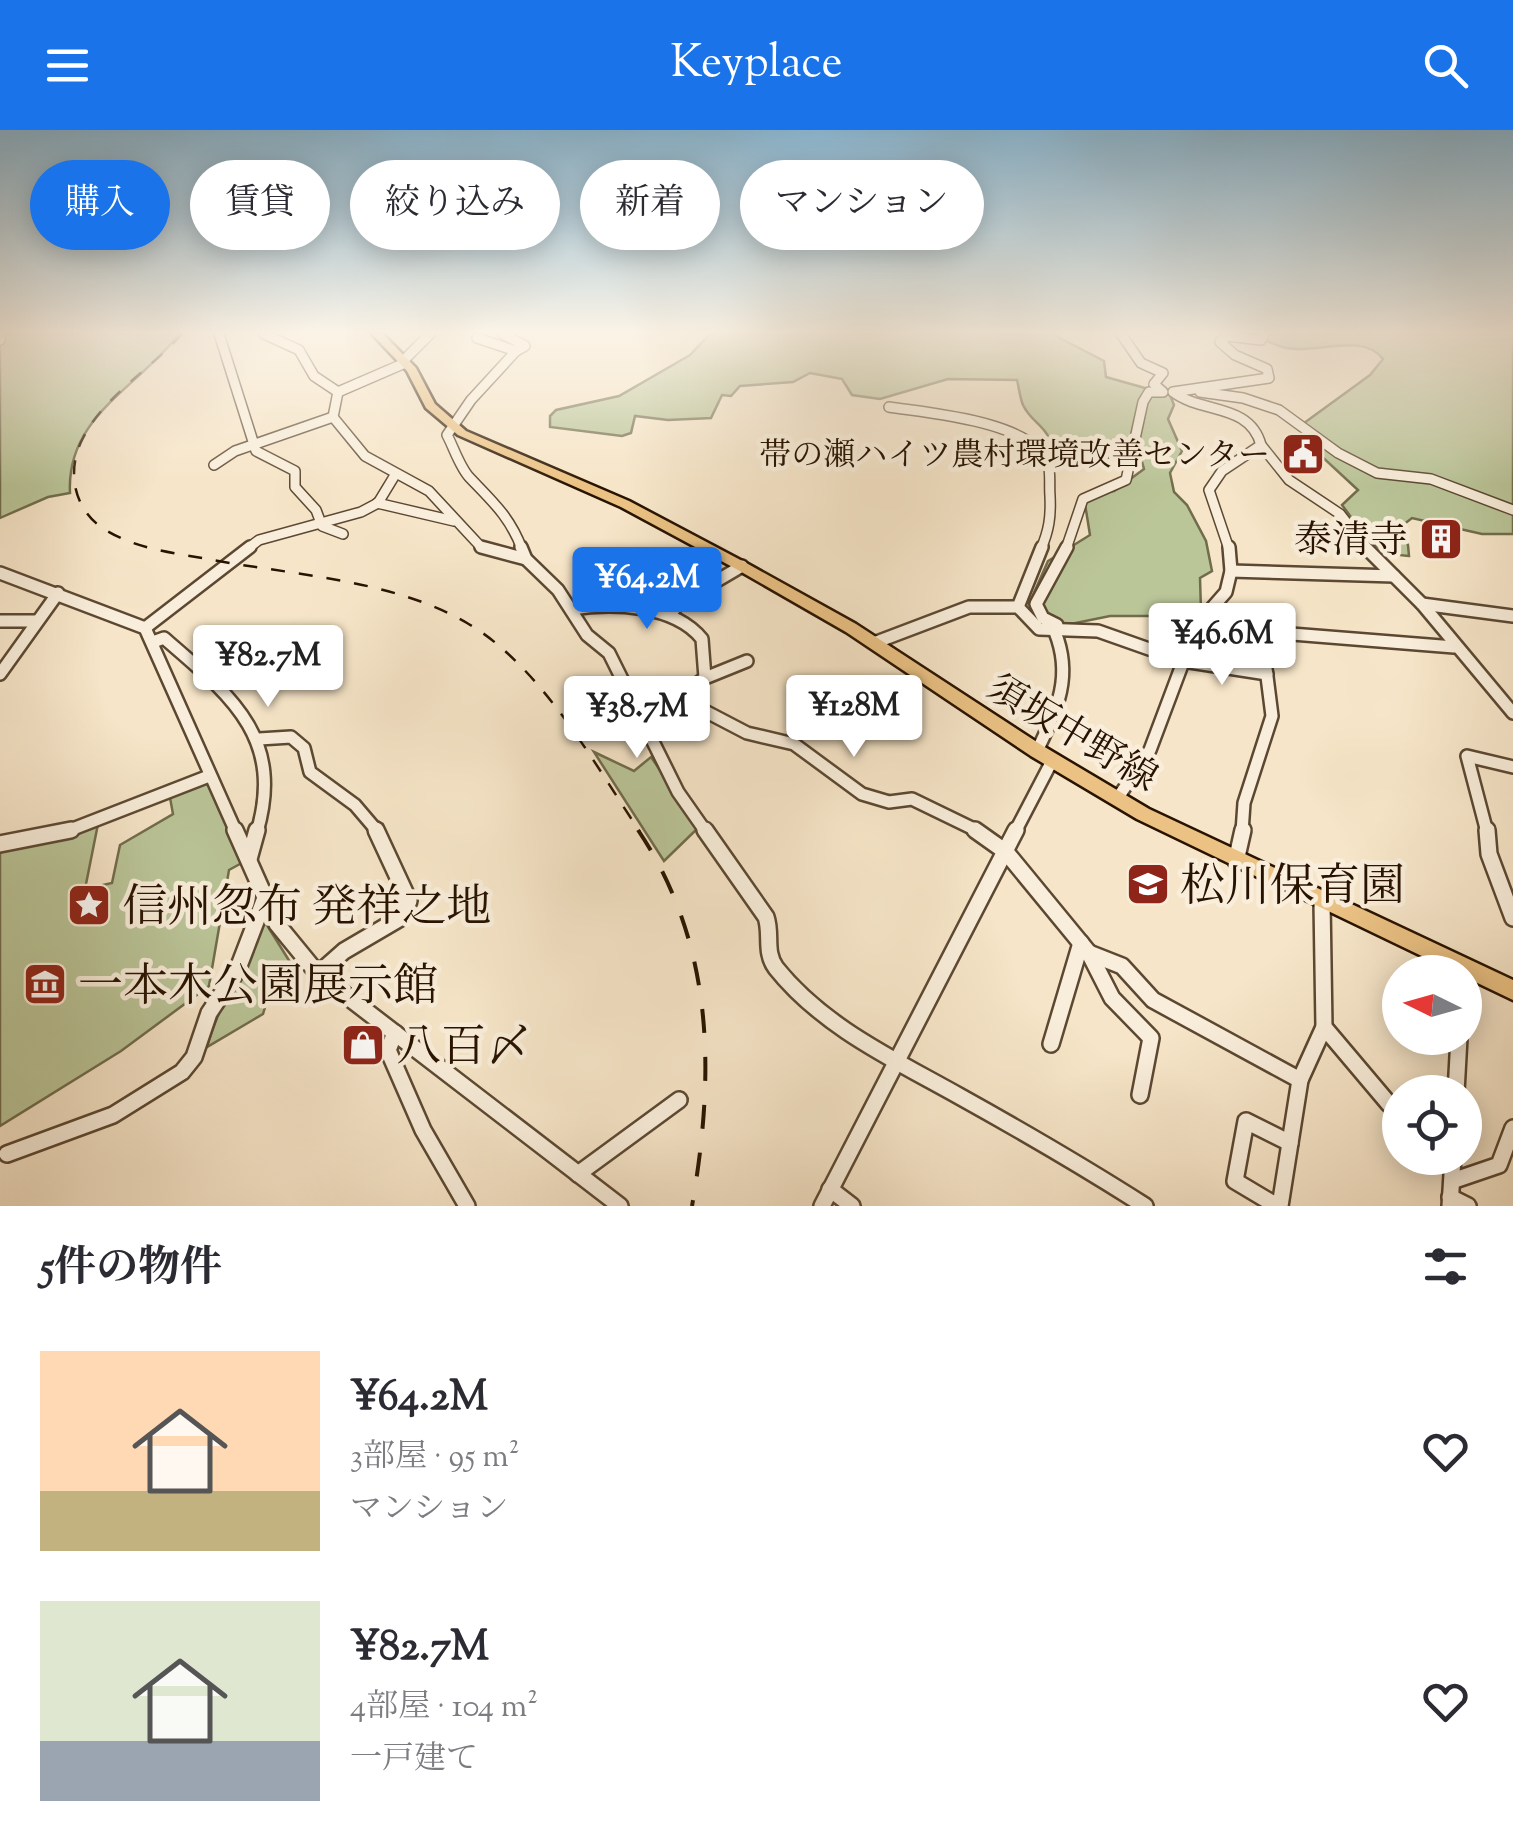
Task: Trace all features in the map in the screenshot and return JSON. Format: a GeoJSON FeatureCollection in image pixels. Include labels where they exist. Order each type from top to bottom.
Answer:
{"type":"FeatureCollection","features":[{"type":"Feature","properties":{"kind":"main road","name":"須坂中野線"},"geometry":{"type":"LineString","coordinates":[[417,384],[430,406],[452,426],[625,504],[742,566],[874,643],[1052,761],[1118,799],[1430,955]]}},
{"type":"Feature","properties":{"kind":"main road","name":"須坂中野線"},"geometry":{"type":"LineString","coordinates":[[1482,978],[1513,990]]}},
{"type":"Feature","properties":{"kind":"street"},"geometry":{"type":"LineString","coordinates":[[238,384],[241,410],[252,429],[256,451],[295,471],[294,487],[316,510],[322,526],[344,534]]}},
{"type":"Feature","properties":{"kind":"street"},"geometry":{"type":"LineString","coordinates":[[322,384],[338,392],[355,384]]}},
{"type":"Feature","properties":{"kind":"street"},"geometry":{"type":"LineString","coordinates":[[486,384],[447,436],[468,477],[485,489],[514,528],[526,559],[558,590],[587,635],[609,653],[678,792],[766,917],[770,928],[767,945],[774,966],[846,1032],[1070,1158],[1145,1206]]}},
{"type":"Feature","properties":{"kind":"street"},"geometry":{"type":"LineString","coordinates":[[1154,384],[1184,400],[1235,415],[1256,429],[1261,445],[1289,480],[1340,514],[1513,713]]}},
{"type":"Feature","properties":{"kind":"street"},"geometry":{"type":"LineString","coordinates":[[1037,751],[1066,684],[1067,657],[1056,628],[1043,618],[1036,604],[1073,535],[1080,503],[1087,496],[1126,480],[1134,461],[1142,400],[1149,392],[1226,384]]}},
{"type":"Feature","properties":{"kind":"street"},"geometry":{"type":"LineString","coordinates":[[1186,390],[1263,403],[1369,470],[1431,479],[1513,510]]}},
{"type":"Feature","properties":{"kind":"street"},"geometry":{"type":"LineString","coordinates":[[332,417],[338,392]]}},
{"type":"Feature","properties":{"kind":"street"},"geometry":{"type":"LineString","coordinates":[[889,407],[1014,432],[1044,454],[1052,526],[1018,607]]}},
{"type":"Feature","properties":{"kind":"street"},"geometry":{"type":"LineString","coordinates":[[214,465],[235,451],[332,417]]}},
{"type":"Feature","properties":{"kind":"street"},"geometry":{"type":"LineString","coordinates":[[332,417],[364,456],[430,491],[481,547],[526,559]]}},
{"type":"Feature","properties":{"kind":"street"},"geometry":{"type":"LineString","coordinates":[[1118,799],[1150,750],[1197,624],[1226,592],[1231,570],[1228,545],[1209,490],[1222,470],[1261,445]]}},
{"type":"Feature","properties":{"kind":"street"},"geometry":{"type":"LineString","coordinates":[[377,503],[395,475]]}},
{"type":"Feature","properties":{"kind":"street"},"geometry":{"type":"LineString","coordinates":[[145,628],[259,540],[320,520],[342,518],[377,503],[402,506],[430,518],[454,520]]}},
{"type":"Feature","properties":{"kind":"street"},"geometry":{"type":"LineString","coordinates":[[670,616],[694,582],[708,586],[742,566]]}},
{"type":"Feature","properties":{"kind":"street"},"geometry":{"type":"LineString","coordinates":[[1231,570],[1394,576]]}},
{"type":"Feature","properties":{"kind":"street"},"geometry":{"type":"LineString","coordinates":[[0,573],[145,628],[266,898],[298,954],[318,974],[620,1206]]}},
{"type":"Feature","properties":{"kind":"street"},"geometry":{"type":"LineString","coordinates":[[0,674],[4,659],[58,593]]}},
{"type":"Feature","properties":{"kind":"street"},"geometry":{"type":"LineString","coordinates":[[571,609],[602,604],[670,616],[692,627],[702,639],[706,678]]}},
{"type":"Feature","properties":{"kind":"street"},"geometry":{"type":"LineString","coordinates":[[1422,604],[1513,616]]}},
{"type":"Feature","properties":{"kind":"street"},"geometry":{"type":"LineString","coordinates":[[874,643],[969,607],[1018,607],[1038,629],[1098,631],[1182,661],[1267,674]]}},
{"type":"Feature","properties":{"kind":"street"},"geometry":{"type":"LineString","coordinates":[[0,621],[36,620]]}},
{"type":"Feature","properties":{"kind":"street"},"geometry":{"type":"LineString","coordinates":[[1236,861],[1246,816],[1244,803],[1272,716],[1262,638],[1266,632],[1454,647]]}},
{"type":"Feature","properties":{"kind":"street"},"geometry":{"type":"LineString","coordinates":[[153,642],[164,638],[224,688],[245,712],[259,739],[266,774],[264,816],[249,859]]}},
{"type":"Feature","properties":{"kind":"street"},"geometry":{"type":"LineString","coordinates":[[644,721],[706,678],[748,661]]}},
{"type":"Feature","properties":{"kind":"street"},"geometry":{"type":"LineString","coordinates":[[678,697],[747,733],[794,744],[862,794],[890,802],[912,799],[985,835],[1006,852],[1085,948],[1112,998],[1151,1038],[1140,1094]]}},
{"type":"Feature","properties":{"kind":"street"},"geometry":{"type":"LineString","coordinates":[[259,739],[292,737],[304,748],[304,763],[312,776],[342,794],[383,835],[410,901],[402,917],[344,950],[318,974]]}},
{"type":"Feature","properties":{"kind":"street"},"geometry":{"type":"LineString","coordinates":[[1513,767],[1467,756],[1485,815],[1489,854],[1513,918]]}},
{"type":"Feature","properties":{"kind":"street"},"geometry":{"type":"LineString","coordinates":[[852,1206],[826,1198],[1052,761]]}},
{"type":"Feature","properties":{"kind":"street"},"geometry":{"type":"LineString","coordinates":[[0,844],[62,832],[209,776]]}},
{"type":"Feature","properties":{"kind":"street"},"geometry":{"type":"LineString","coordinates":[[6,1154],[113,1115],[182,1072],[200,1043],[209,1013],[237,971],[266,898]]}},
{"type":"Feature","properties":{"kind":"street"},"geometry":{"type":"LineString","coordinates":[[1290,1143],[1246,1121],[1235,1181],[1279,1206],[1290,1143],[1300,1080],[1324,1027],[1322,902]]}},
{"type":"Feature","properties":{"kind":"street"},"geometry":{"type":"LineString","coordinates":[[1051,1044],[1085,948]]}},
{"type":"Feature","properties":{"kind":"street"},"geometry":{"type":"LineString","coordinates":[[1085,948],[1122,966],[1152,1000],[1300,1080]]}},
{"type":"Feature","properties":{"kind":"street"},"geometry":{"type":"LineString","coordinates":[[1324,1027],[1382,1096]]}},
{"type":"Feature","properties":{"kind":"street"},"geometry":{"type":"LineString","coordinates":[[395,1033],[388,1050],[395,1071],[421,1128],[467,1206]]}},
{"type":"Feature","properties":{"kind":"street"},"geometry":{"type":"LineString","coordinates":[[578,1174],[678,1100]]}},
{"type":"Feature","properties":{"kind":"street"},"geometry":{"type":"LineString","coordinates":[[1455,1198],[1499,1165],[1513,1128]]}},
{"type":"Feature","properties":{"kind":"green space"},"geometry":{"type":"Polygon","coordinates":[[[0,384],[130,384],[92,423],[80,443],[72,466],[70,493],[48,497],[0,518],[0,384]]]}},
{"type":"Feature","properties":{"kind":"green space"},"geometry":{"type":"Polygon","coordinates":[[[639,384],[764,384],[740,386],[731,396],[722,395],[711,418],[668,420],[635,416],[631,433],[622,436],[550,427],[550,416],[556,410],[619,396],[639,384]]]}},
{"type":"Feature","properties":{"kind":"green space"},"geometry":{"type":"Polygon","coordinates":[[[845,384],[930,384],[880,399],[852,395],[845,384]]]}},
{"type":"Feature","properties":{"kind":"green space"},"geometry":{"type":"Polygon","coordinates":[[[1018,384],[1132,384],[1170,395],[1174,405],[1168,419],[1182,451],[1170,473],[1174,492],[1187,505],[1206,541],[1212,571],[1200,578],[1201,611],[1185,616],[1110,616],[1056,627],[1040,621],[1029,604],[1048,561],[1090,535],[1085,504],[1091,493],[1114,491],[1144,469],[1141,458],[1048,457],[1054,451],[1051,442],[1023,405],[1018,384]]]}},
{"type":"Feature","properties":{"kind":"green space"},"geometry":{"type":"Polygon","coordinates":[[[1357,384],[1513,384],[1513,534],[1482,534],[1412,518],[1399,528],[1409,556],[1386,551],[1362,532],[1342,505],[1358,490],[1305,441],[1304,423],[1357,384]]]}},
{"type":"Feature","properties":{"kind":"green space"},"geometry":{"type":"Polygon","coordinates":[[[594,752],[634,771],[651,757],[699,827],[664,861],[594,752]]]}},
{"type":"Feature","properties":{"kind":"green space"},"geometry":{"type":"Polygon","coordinates":[[[209,776],[249,859],[229,870],[209,986],[121,1051],[0,1126],[0,844],[99,819],[85,889],[112,883],[120,845],[173,814],[169,792],[209,776]]]}},
{"type":"Feature","properties":{"kind":"green space"},"geometry":{"type":"Polygon","coordinates":[[[265,922],[290,962],[271,987],[263,1014],[207,1047],[226,999],[265,922]]]}},
{"type":"Feature","properties":{"kind":"railway"},"geometry":{"type":"LineString","coordinates":[[128,384],[92,423],[75,462],[78,498],[101,527],[149,548],[372,587],[437,608],[467,623],[494,641],[542,689],[640,832]]}},
{"type":"Feature","properties":{"kind":"railway"},"geometry":{"type":"LineString","coordinates":[[638,830],[682,919],[695,965],[702,1012],[704,1108],[692,1206]]}},
{"type":"Feature","properties":{"kind":"place","name":"帯の瀬ハイツ農村環境改善センター"},"geometry":{"type":"Point","coordinates":[1303,454]}},
{"type":"Feature","properties":{"kind":"place","name":"泰清寺"},"geometry":{"type":"Point","coordinates":[1441,539]}},
{"type":"Feature","properties":{"kind":"place","name":"松川保育園"},"geometry":{"type":"Point","coordinates":[1148,884]}},
{"type":"Feature","properties":{"kind":"place","name":"信州忽布 発祥之地"},"geometry":{"type":"Point","coordinates":[89,905]}},
{"type":"Feature","properties":{"kind":"place","name":"一本木公園展示館"},"geometry":{"type":"Point","coordinates":[45,984]}},
{"type":"Feature","properties":{"kind":"place","name":"八百〆"},"geometry":{"type":"Point","coordinates":[363,1045]}}]}
